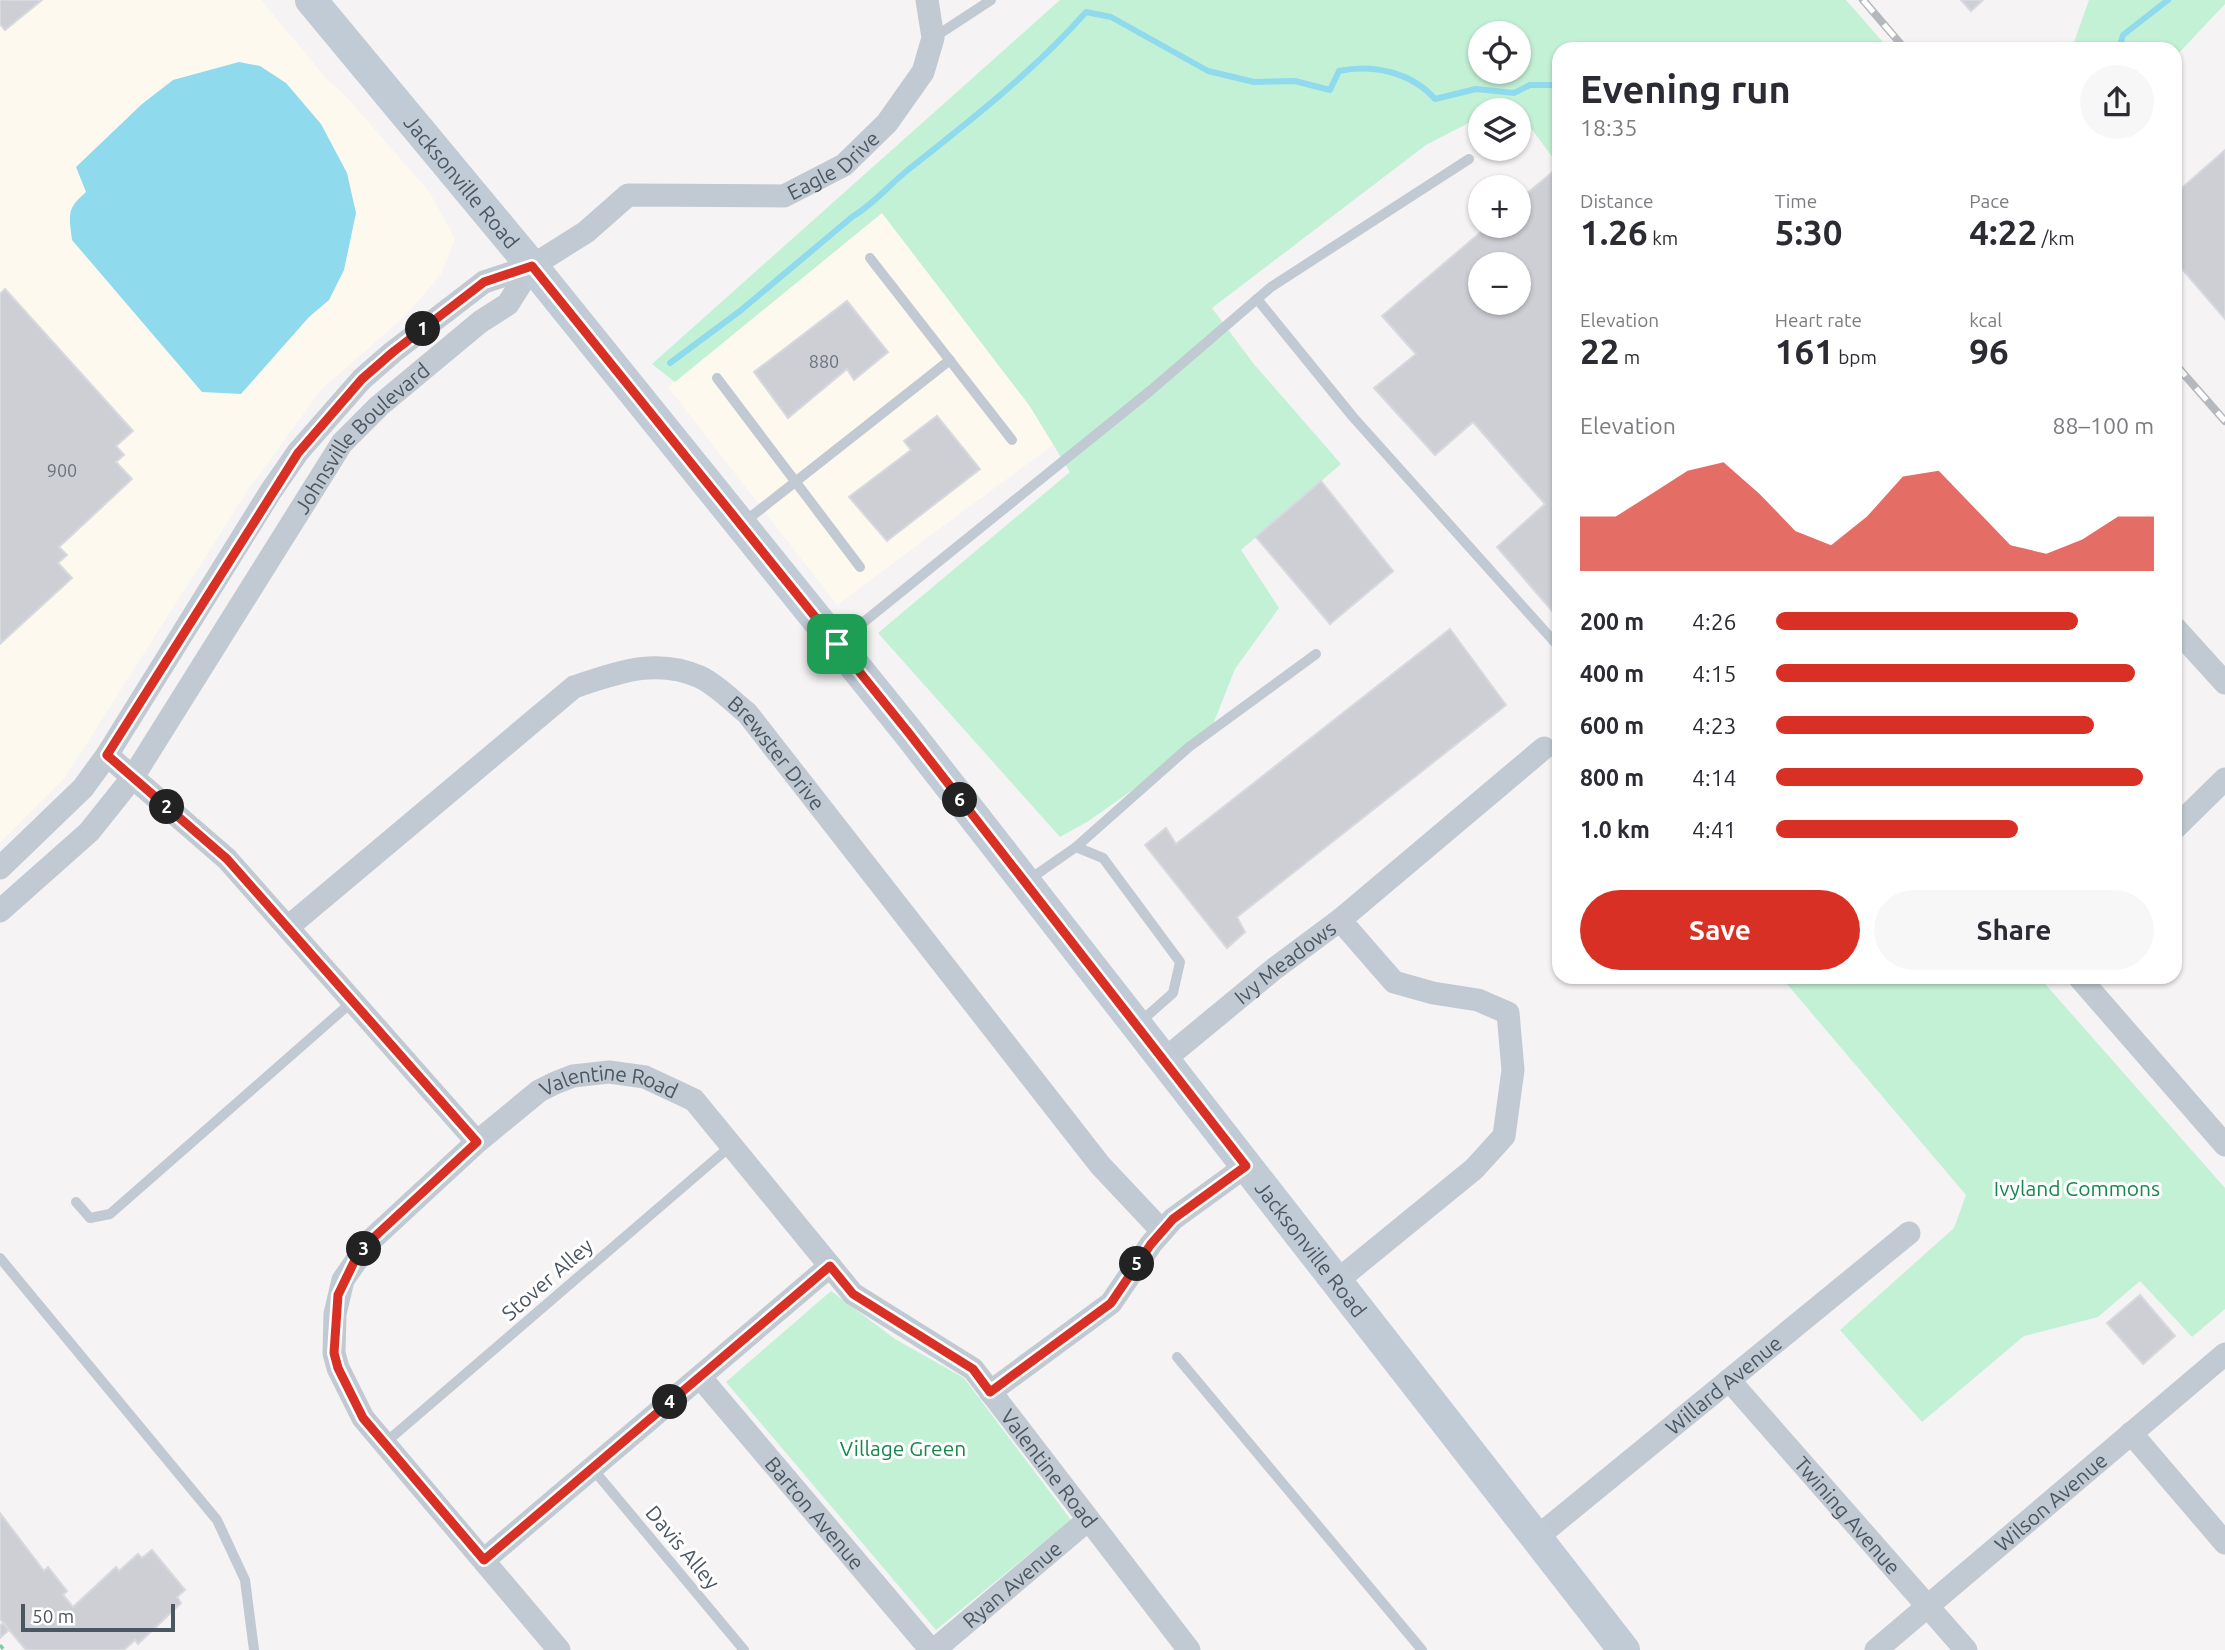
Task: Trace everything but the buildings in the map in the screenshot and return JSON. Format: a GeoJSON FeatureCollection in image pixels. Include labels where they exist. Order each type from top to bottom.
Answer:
{"type":"FeatureCollection","features":[{"type":"Feature","properties":{"kind":"main road","name":"Jacksonville Road"},"geometry":{"type":"LineString","coordinates":[[311,0],[532,266],[837,644],[1338,1280],[1623,1650]]}},
{"type":"Feature","properties":{"kind":"street","name":"Eagle Drive"},"geometry":{"type":"LineString","coordinates":[[532,266],[586,232],[628,195],[784,196],[844,165],[887,123],[923,72],[933,38],[927,0]]}},
{"type":"Feature","properties":{"kind":"street","name":"Johnsville Boulevard"},"geometry":{"type":"LineString","coordinates":[[0,868],[83,788],[107,755],[271,491],[325,421],[362,379],[484,282],[532,266]]}},
{"type":"Feature","properties":{"kind":"street","name":"Johnsville Boulevard"},"geometry":{"type":"LineString","coordinates":[[0,911],[89,832],[133,777],[342,443],[379,406],[480,322],[508,304],[532,266]]}},
{"type":"Feature","properties":{"kind":"street"},"geometry":{"type":"LineString","coordinates":[[2182,636],[2225,683]]}},
{"type":"Feature","properties":{"kind":"street","name":"Brewster Drive"},"geometry":{"type":"LineString","coordinates":[[288,927],[574,687],[641,667],[657,667],[701,677],[747,713],[1100,1164],[1162,1231]]}},
{"type":"Feature","properties":{"kind":"street"},"geometry":{"type":"LineString","coordinates":[[1340,920],[1544,748]]}},
{"type":"Feature","properties":{"kind":"street"},"geometry":{"type":"LineString","coordinates":[[107,755],[227,859],[477,1142]]}},
{"type":"Feature","properties":{"kind":"street"},"geometry":{"type":"LineString","coordinates":[[2182,821],[2225,779]]}},
{"type":"Feature","properties":{"kind":"street","name":"Ivy Meadows"},"geometry":{"type":"LineString","coordinates":[[1165,1059],[1274,969],[1340,920],[1394,982],[1433,993],[1478,1000],[1508,1013],[1513,1070],[1504,1136],[1474,1168],[1338,1280]]}},
{"type":"Feature","properties":{"kind":"street"},"geometry":{"type":"LineString","coordinates":[[2085,984],[2225,1145]]}},
{"type":"Feature","properties":{"kind":"street","name":"Valentine Road"},"geometry":{"type":"LineString","coordinates":[[559,1650],[363,1418],[338,1368],[334,1353],[338,1295],[343,1280],[370,1241],[477,1142],[539,1091],[573,1076],[609,1072],[646,1077],[680,1091],[707,1112],[853,1294],[973,1369],[1088,1520],[1179,1647]]}},
{"type":"Feature","properties":{"kind":"street"},"geometry":{"type":"LineString","coordinates":[[990,1392],[1111,1303],[1162,1231],[1246,1166]]}},
{"type":"Feature","properties":{"kind":"street","name":"Willard Avenue"},"geometry":{"type":"LineString","coordinates":[[1536,1538],[1909,1233]]}},
{"type":"Feature","properties":{"kind":"street"},"geometry":{"type":"LineString","coordinates":[[484,1560],[830,1266]]}},
{"type":"Feature","properties":{"kind":"street","name":"Wilson Avenue"},"geometry":{"type":"LineString","coordinates":[[1876,1650],[2225,1354]]}},
{"type":"Feature","properties":{"kind":"street","name":"Barton Avenue"},"geometry":{"type":"LineString","coordinates":[[700,1377],[933,1650]]}},
{"type":"Feature","properties":{"kind":"street","name":"Twining Avenue"},"geometry":{"type":"LineString","coordinates":[[1729,1380],[1966,1650]]}},
{"type":"Feature","properties":{"kind":"street"},"geometry":{"type":"LineString","coordinates":[[2131,1433],[2225,1543]]}},
{"type":"Feature","properties":{"kind":"street","name":"Ryan Avenue"},"geometry":{"type":"LineString","coordinates":[[933,1650],[1088,1520]]}},
{"type":"Feature","properties":{"kind":"lane"},"geometry":{"type":"LineString","coordinates":[[933,38],[991,0]]}},
{"type":"Feature","properties":{"kind":"lane"},"geometry":{"type":"LineString","coordinates":[[837,644],[1150,391],[1257,299],[1468,160]]}},
{"type":"Feature","properties":{"kind":"lane"},"geometry":{"type":"LineString","coordinates":[[870,258],[1012,440]]}},
{"type":"Feature","properties":{"kind":"lane"},"geometry":{"type":"LineString","coordinates":[[1257,299],[1353,417],[1552,639]]}},
{"type":"Feature","properties":{"kind":"lane"},"geometry":{"type":"LineString","coordinates":[[741,524],[950,360]]}},
{"type":"Feature","properties":{"kind":"lane"},"geometry":{"type":"LineString","coordinates":[[717,378],[860,567]]}},
{"type":"Feature","properties":{"kind":"lane"},"geometry":{"type":"LineString","coordinates":[[1024,883],[1076,847],[1189,747],[1315,654]]}},
{"type":"Feature","properties":{"kind":"lane"},"geometry":{"type":"LineString","coordinates":[[1076,847],[1103,858],[1180,962],[1174,993],[1138,1025]]}},
{"type":"Feature","properties":{"kind":"lane"},"geometry":{"type":"LineString","coordinates":[[76,1202],[90,1218],[110,1213],[354,1001]]}},
{"type":"Feature","properties":{"kind":"lane","name":"Stover Alley"},"geometry":{"type":"LineString","coordinates":[[385,1443],[733,1144]]}},
{"type":"Feature","properties":{"kind":"lane"},"geometry":{"type":"LineString","coordinates":[[0,1258],[217,1520],[245,1580],[254,1650]]}},
{"type":"Feature","properties":{"kind":"lane"},"geometry":{"type":"LineString","coordinates":[[1177,1357],[1423,1650]]}},
{"type":"Feature","properties":{"kind":"lane","name":"Davis Alley"},"geometry":{"type":"LineString","coordinates":[[592,1468],[744,1650]]}},
{"type":"Feature","properties":{"kind":"path"},"geometry":{"type":"LineString","coordinates":[[0,1645],[4,1650]]}},
{"type":"Feature","properties":{"kind":"shaded area"},"geometry":{"type":"Polygon","coordinates":[[[0,0],[261,0],[326,78],[344,94],[430,193],[455,239],[441,274],[406,315],[321,390],[248,490],[64,779],[0,843],[0,0]]]}},
{"type":"Feature","properties":{"kind":"shaded area"},"geometry":{"type":"Polygon","coordinates":[[[882,213],[1029,405],[1054,444],[837,605],[668,387],[882,213]]]}},
{"type":"Feature","properties":{"kind":"green space"},"geometry":{"type":"Polygon","coordinates":[[[1060,0],[1846,0],[1883,42],[1552,42],[1552,157],[1531,128],[1531,98],[1468,98],[1468,123],[1426,145],[1212,308],[1253,363],[1341,464],[1241,550],[1279,608],[1235,669],[1208,737],[1087,822],[1060,837],[878,633],[1070,472],[1029,405],[882,213],[675,382],[652,364],[1060,0]]]}},
{"type":"Feature","properties":{"kind":"green space"},"geometry":{"type":"Polygon","coordinates":[[[2089,0],[2225,0],[2225,4],[2182,50],[2182,42],[2074,42],[2089,0]]]}},
{"type":"Feature","properties":{"kind":"green space","name":"Ivyland Commons"},"geometry":{"type":"Polygon","coordinates":[[[1787,984],[2045,984],[2225,1188],[2225,1309],[2192,1337],[2140,1281],[2098,1317],[2024,1336],[1922,1422],[1840,1330],[1954,1228],[1966,1195],[1787,984]]]}},
{"type":"Feature","properties":{"kind":"green space","name":"Village Green"},"geometry":{"type":"Polygon","coordinates":[[[831,1291],[895,1339],[964,1378],[1071,1520],[936,1630],[726,1382],[831,1291]]]}},
{"type":"Feature","properties":{"kind":"water"},"geometry":{"type":"Polygon","coordinates":[[[239,62],[260,66],[286,83],[321,124],[347,173],[356,213],[344,270],[329,300],[309,317],[241,394],[202,392],[72,240],[70,213],[86,192],[76,167],[142,104],[173,80],[239,62]]]}},
{"type":"Feature","properties":{"kind":"waterway"},"geometry":{"type":"LineString","coordinates":[[2121,42],[2123,35],[2168,0]]}},
{"type":"Feature","properties":{"kind":"waterway"},"geometry":{"type":"LineString","coordinates":[[670,363],[740,311],[956,132],[1045,55],[1086,12],[1111,17],[1208,71],[1254,82],[1295,81],[1330,90],[1339,71],[1378,70],[1391,72],[1415,82],[1435,99],[1476,89],[1514,93],[1530,85],[1552,85]]}},
{"type":"Feature","properties":{"kind":"railway"},"geometry":{"type":"LineString","coordinates":[[1863,0],[1899,42]]}},
{"type":"Feature","properties":{"kind":"railway"},"geometry":{"type":"LineString","coordinates":[[2182,372],[2225,421]]}},
{"type":"Feature","properties":{"kind":"route"},"geometry":{"type":"LineString","coordinates":[[532,266],[837,644],[1165,1059],[1246,1166],[1173,1219],[1151,1244],[1111,1303],[990,1392],[973,1369],[853,1294],[830,1266],[484,1560],[363,1418],[338,1368],[334,1353],[338,1295],[354,1262],[370,1241],[477,1142],[227,859],[107,755],[271,491],[298,453],[362,379],[484,282],[532,266]]}}]}
